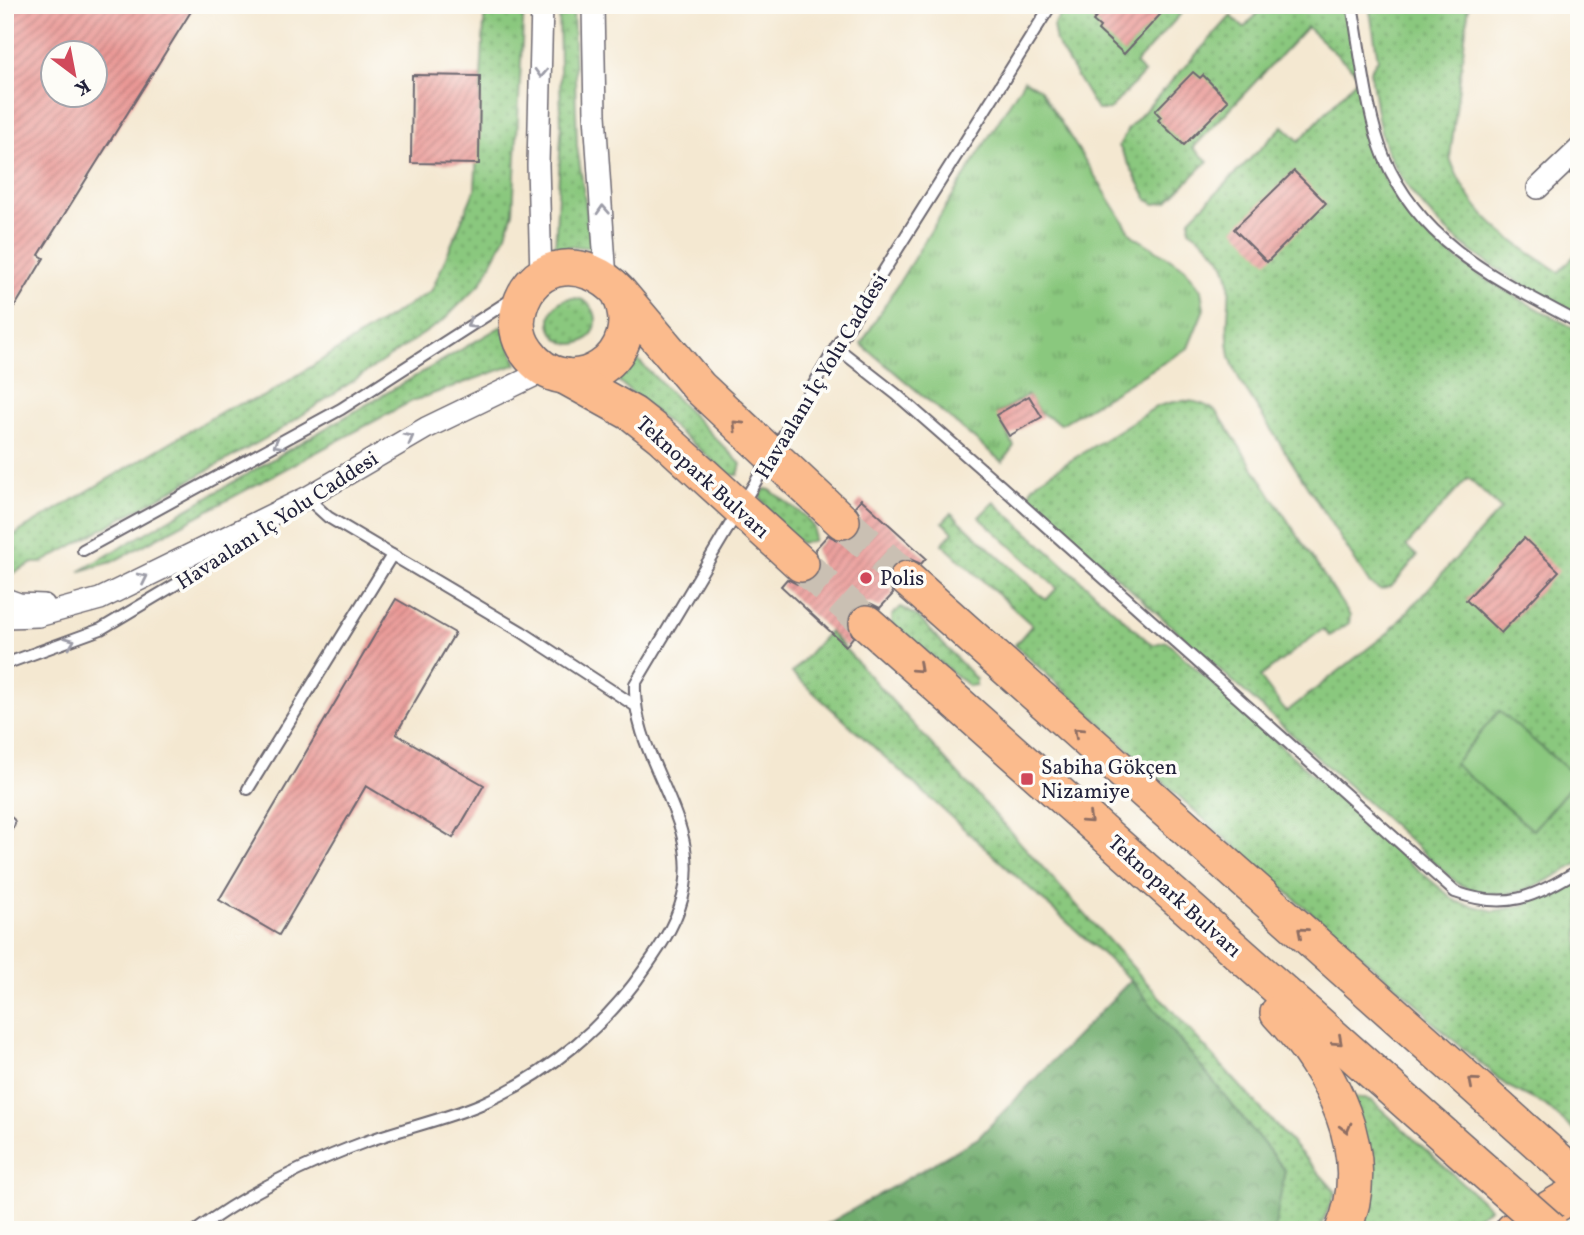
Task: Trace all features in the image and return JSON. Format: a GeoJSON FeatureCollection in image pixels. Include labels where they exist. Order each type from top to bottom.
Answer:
{"type":"FeatureCollection","features":[{"type":"Feature","properties":{"kind":"highway"},"geometry":{"type":"LineString","coordinates":[[612,285],[627,321],[618,351],[595,371],[555,373],[531,358],[519,336],[518,311],[535,282],[557,269],[574,267],[591,270],[612,285],[699,387],[842,521]]}},
{"type":"Feature","properties":{"kind":"highway","name":"Teknopark Bulvarı"},"geometry":{"type":"LineString","coordinates":[[555,373],[633,414],[801,564]]}},
{"type":"Feature","properties":{"kind":"highway"},"geometry":{"type":"LineString","coordinates":[[907,579],[1579,1179]]}},
{"type":"Feature","properties":{"kind":"highway","name":"Teknopark Bulvarı"},"geometry":{"type":"LineString","coordinates":[[867,623],[1551,1230]]}},
{"type":"Feature","properties":{"kind":"highway"},"geometry":{"type":"LineString","coordinates":[[1158,882],[1195,933],[1262,996],[1322,1067],[1345,1122],[1354,1169],[1352,1194],[1343,1230]]}},
{"type":"Feature","properties":{"kind":"highway"},"geometry":{"type":"LineString","coordinates":[[1513,1230],[1579,1191]]}},
{"type":"Feature","properties":{"kind":"street"},"geometry":{"type":"LineString","coordinates":[[535,282],[542,5]]}},
{"type":"Feature","properties":{"kind":"street"},"geometry":{"type":"LineString","coordinates":[[593,5],[594,115],[612,285]]}},
{"type":"Feature","properties":{"kind":"street"},"geometry":{"type":"LineString","coordinates":[[1538,188],[1579,149]]}},
{"type":"Feature","properties":{"kind":"street","name":"Havaalanı İç Yolu Caddesi"},"geometry":{"type":"LineString","coordinates":[[308,497],[426,428],[555,373]]}},
{"type":"Feature","properties":{"kind":"street"},"geometry":{"type":"LineString","coordinates":[[5,617],[38,616],[81,606],[308,497]]}},
{"type":"Feature","properties":{"kind":"street"},"geometry":{"type":"LineString","coordinates":[[5,599],[19,604],[81,606]]}},
{"type":"Feature","properties":{"kind":"street"},"geometry":{"type":"LineString","coordinates":[[5,609],[36,611],[81,606]]}},
{"type":"Feature","properties":{"kind":"lane","name":"Havaalanı İç Yolu Caddesi"},"geometry":{"type":"LineString","coordinates":[[634,705],[635,684],[836,347],[1051,5]]}},
{"type":"Feature","properties":{"kind":"lane"},"geometry":{"type":"LineString","coordinates":[[1352,5],[1384,156],[1416,213],[1439,238],[1489,273],[1579,323]]}},
{"type":"Feature","properties":{"kind":"lane"},"geometry":{"type":"LineString","coordinates":[[83,550],[341,409],[535,282]]}},
{"type":"Feature","properties":{"kind":"lane"},"geometry":{"type":"LineString","coordinates":[[836,347],[896,394],[1001,486],[1455,892],[1478,901],[1518,900],[1544,890],[1579,870]]}},
{"type":"Feature","properties":{"kind":"lane"},"geometry":{"type":"LineString","coordinates":[[197,1230],[264,1186],[305,1166],[368,1141],[482,1104],[553,1061],[611,1014],[670,930],[685,887],[687,860],[675,813],[652,761],[634,705],[523,632],[328,517],[308,497]]}},
{"type":"Feature","properties":{"kind":"lane","name":"Havaalanı İç Yolu Caddesi"},"geometry":{"type":"LineString","coordinates":[[5,664],[101,629],[201,570],[308,497]]}},
{"type":"Feature","properties":{"kind":"lane"},"geometry":{"type":"LineString","coordinates":[[248,789],[392,555]]}},
{"type":"Feature","properties":{"kind":"lane"},"geometry":{"type":"LineString","coordinates":[[5,821],[9,823],[5,828]]}},
{"type":"Feature","properties":{"kind":"green space"},"geometry":{"type":"Polygon","coordinates":[[[485,5],[524,5],[513,212],[505,237],[481,283],[444,320],[277,432],[41,563],[33,563],[5,577],[5,540],[230,407],[263,397],[432,290],[475,189],[485,5]]]}},
{"type":"Feature","properties":{"kind":"green space"},"geometry":{"type":"Polygon","coordinates":[[[559,5],[573,5],[577,146],[592,248],[572,246],[555,250],[561,134],[559,5]]]}},
{"type":"Feature","properties":{"kind":"green space"},"geometry":{"type":"Polygon","coordinates":[[[1067,5],[1189,5],[1135,64],[1144,73],[1109,110],[1097,110],[1056,42],[1053,26],[1067,5]]]}},
{"type":"Feature","properties":{"kind":"green space"},"geometry":{"type":"Polygon","coordinates":[[[1265,5],[1345,5],[1360,76],[1307,27],[1193,148],[1208,161],[1167,202],[1155,204],[1148,200],[1119,146],[1128,129],[1231,16],[1244,28],[1265,5]]]}},
{"type":"Feature","properties":{"kind":"green space"},"geometry":{"type":"Polygon","coordinates":[[[1369,5],[1469,5],[1450,158],[1458,178],[1480,211],[1524,249],[1559,272],[1579,251],[1579,316],[1470,250],[1425,209],[1406,184],[1389,155],[1379,125],[1370,71],[1378,59],[1369,5]]]}},
{"type":"Feature","properties":{"kind":"green space"},"geometry":{"type":"Polygon","coordinates":[[[1360,76],[1377,163],[1393,193],[1413,220],[1463,264],[1579,331],[1579,863],[1549,880],[1505,894],[1490,894],[1457,883],[1029,498],[1031,489],[1038,481],[1156,407],[1187,401],[1202,404],[1217,412],[1350,616],[1349,623],[1330,636],[1323,629],[1260,677],[1286,712],[1389,632],[1501,509],[1468,478],[1406,546],[1417,556],[1392,586],[1380,590],[1370,584],[1240,381],[1231,359],[1228,336],[1227,273],[1221,259],[1209,245],[1189,230],[1190,219],[1283,126],[1299,141],[1360,76]]]}},
{"type":"Feature","properties":{"kind":"green space"},"geometry":{"type":"Polygon","coordinates":[[[1024,80],[1040,89],[1132,235],[1185,268],[1201,290],[1204,309],[1188,348],[1061,424],[1039,412],[1027,395],[997,414],[1014,446],[1002,462],[861,344],[1024,80]]]}},
{"type":"Feature","properties":{"kind":"green space"},"geometry":{"type":"Polygon","coordinates":[[[573,298],[589,305],[596,321],[589,337],[573,344],[557,337],[550,321],[557,305],[573,298]]]}},
{"type":"Feature","properties":{"kind":"green space"},"geometry":{"type":"Polygon","coordinates":[[[502,326],[517,364],[410,402],[112,562],[80,571],[502,326]]]}},
{"type":"Feature","properties":{"kind":"green space"},"geometry":{"type":"Polygon","coordinates":[[[635,357],[741,464],[738,475],[730,475],[617,380],[635,357]]]}},
{"type":"Feature","properties":{"kind":"green space"},"geometry":{"type":"Polygon","coordinates":[[[765,489],[805,516],[814,528],[813,541],[800,543],[778,521],[760,496],[765,489]]]}},
{"type":"Feature","properties":{"kind":"green space"},"geometry":{"type":"Polygon","coordinates":[[[994,502],[1152,645],[1166,641],[1406,860],[1457,902],[1494,911],[1522,906],[1579,877],[1579,1135],[1545,1105],[1507,1086],[1429,1019],[1425,1011],[1219,833],[1015,645],[1032,625],[942,544],[953,532],[943,522],[951,513],[1046,600],[1057,588],[979,517],[994,502]]]}},
{"type":"Feature","properties":{"kind":"green space"},"geometry":{"type":"Polygon","coordinates":[[[901,607],[918,617],[976,679],[976,685],[969,686],[892,625],[892,615],[901,607]]]}},
{"type":"Feature","properties":{"kind":"green space"},"geometry":{"type":"Polygon","coordinates":[[[829,631],[1336,1192],[1319,1230],[1270,1230],[1275,1226],[1131,980],[792,673],[829,631]]]}},
{"type":"Feature","properties":{"kind":"green space"},"geometry":{"type":"Polygon","coordinates":[[[1499,711],[1578,778],[1533,830],[1454,764],[1499,711]]]}},
{"type":"Feature","properties":{"kind":"green space"},"geometry":{"type":"Polygon","coordinates":[[[1131,980],[1285,1170],[1275,1227],[1270,1230],[817,1230],[978,1138],[1131,980]]]}},
{"type":"Feature","properties":{"kind":"green space"},"geometry":{"type":"Polygon","coordinates":[[[1350,1097],[1371,1100],[1490,1208],[1454,1230],[1358,1230],[1350,1097]]]}},
{"type":"Feature","properties":{"kind":"building"},"geometry":{"type":"Polygon","coordinates":[[[5,5],[195,5],[39,255],[44,258],[5,323],[5,5]]]}},
{"type":"Feature","properties":{"kind":"building"},"geometry":{"type":"Polygon","coordinates":[[[1107,5],[1169,5],[1124,54],[1098,30],[1100,27],[1093,21],[1107,5]]]}},
{"type":"Feature","properties":{"kind":"building"},"geometry":{"type":"Polygon","coordinates":[[[1193,72],[1200,78],[1203,75],[1228,101],[1184,145],[1158,120],[1161,117],[1155,111],[1193,72]]]}},
{"type":"Feature","properties":{"kind":"building"},"geometry":{"type":"Polygon","coordinates":[[[412,75],[480,76],[479,164],[411,163],[412,75]]]}},
{"type":"Feature","properties":{"kind":"building"},"geometry":{"type":"Polygon","coordinates":[[[1294,171],[1326,203],[1267,262],[1234,229],[1294,171]]]}},
{"type":"Feature","properties":{"kind":"building"},"geometry":{"type":"Polygon","coordinates":[[[1029,396],[1042,417],[1009,436],[996,415],[1029,396]]]}},
{"type":"Feature","properties":{"kind":"building"},"geometry":{"type":"Polygon","coordinates":[[[861,499],[926,558],[921,564],[910,559],[892,565],[887,576],[893,594],[880,608],[870,603],[852,609],[847,620],[853,637],[846,646],[781,586],[787,579],[797,584],[815,578],[821,568],[815,549],[828,535],[837,540],[847,540],[857,534],[861,516],[855,506],[861,499]]]}},
{"type":"Feature","properties":{"kind":"building"},"geometry":{"type":"Polygon","coordinates":[[[1524,538],[1559,571],[1501,633],[1466,600],[1524,538]]]}},
{"type":"Feature","properties":{"kind":"building"},"geometry":{"type":"Polygon","coordinates":[[[396,599],[455,633],[396,734],[484,785],[453,838],[366,786],[279,935],[219,900],[396,599]]]}},
{"type":"Feature","properties":{"kind":"tunnel"},"geometry":{"type":"LineString","coordinates":[[842,521],[907,579]]}},
{"type":"Feature","properties":{"kind":"tunnel"},"geometry":{"type":"LineString","coordinates":[[801,564],[867,623]]}},
{"type":"Feature","properties":{"kind":"place","name":"Polis"},"geometry":{"type":"Point","coordinates":[866,578]}},
{"type":"Feature","properties":{"kind":"place","name":"Sabiha Gökçen Nizamiye"},"geometry":{"type":"Point","coordinates":[1027,779]}}]}
